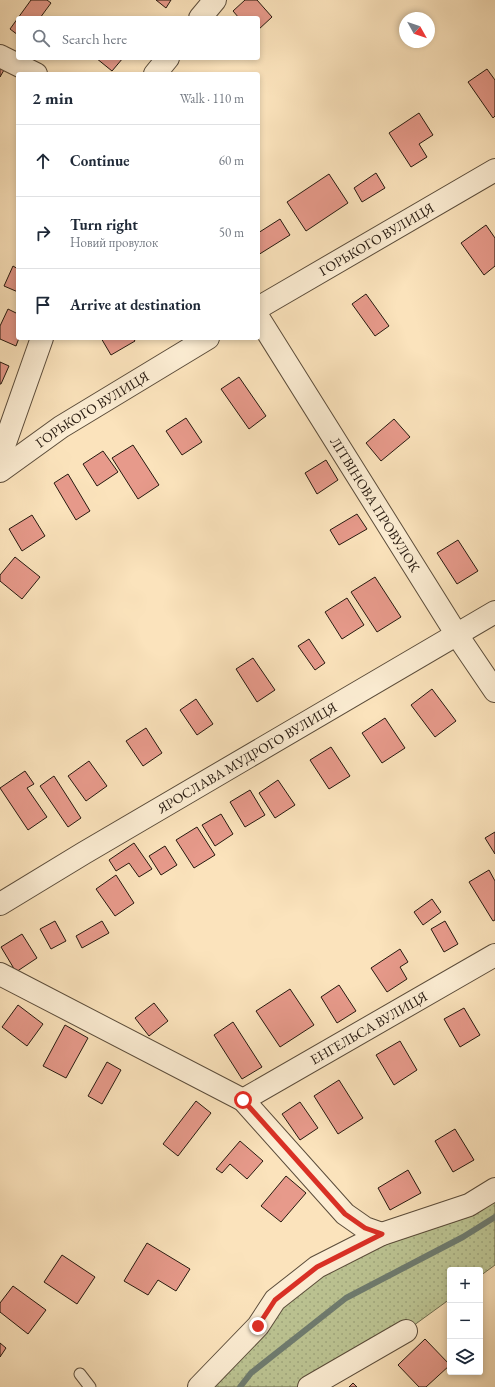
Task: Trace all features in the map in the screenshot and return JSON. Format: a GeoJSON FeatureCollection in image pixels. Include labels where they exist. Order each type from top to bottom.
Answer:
{"type":"FeatureCollection","features":[{"type":"Feature","properties":{"kind":"street"},"geometry":{"type":"LineString","coordinates":[[202,16],[215,0]]}},
{"type":"Feature","properties":{"kind":"street"},"geometry":{"type":"LineString","coordinates":[[0,56],[32,72]]}},
{"type":"Feature","properties":{"kind":"street"},"geometry":{"type":"LineString","coordinates":[[157,72],[166,60]]}},
{"type":"Feature","properties":{"kind":"street","name":"ГОРЬКОГО ВУЛИЦЯ"},"geometry":{"type":"LineString","coordinates":[[260,307],[495,170]]}},
{"type":"Feature","properties":{"kind":"street","name":"ЛІТВІНОВА ПРОВУЛОК"},"geometry":{"type":"LineString","coordinates":[[260,320],[495,692]]}},
{"type":"Feature","properties":{"kind":"street"},"geometry":{"type":"LineString","coordinates":[[0,457],[41,340]]}},
{"type":"Feature","properties":{"kind":"street","name":"ГОРЬКОГО ВУЛИЦЯ"},"geometry":{"type":"LineString","coordinates":[[0,471],[61,427],[205,340]]}},
{"type":"Feature","properties":{"kind":"street","name":"ЯРОСЛАВА МУДРОГО ВУЛИЦЯ"},"geometry":{"type":"LineString","coordinates":[[0,904],[84,852],[495,612]]}},
{"type":"Feature","properties":{"kind":"street","name":"ЕНГЕЛЬСА ВУЛИЦЯ"},"geometry":{"type":"LineString","coordinates":[[243,1100],[495,955]]}},
{"type":"Feature","properties":{"kind":"street"},"geometry":{"type":"LineString","coordinates":[[0,974],[243,1100],[345,1214],[365,1228],[382,1234]]}},
{"type":"Feature","properties":{"kind":"street"},"geometry":{"type":"LineString","coordinates":[[199,1387],[258,1326],[275,1300],[317,1267],[382,1234],[469,1205],[495,1189]]}},
{"type":"Feature","properties":{"kind":"street"},"geometry":{"type":"LineString","coordinates":[[309,1387],[406,1331]]}},
{"type":"Feature","properties":{"kind":"lane"},"geometry":{"type":"LineString","coordinates":[[80,1374],[90,1387]]}},
{"type":"Feature","properties":{"kind":"green space"},"geometry":{"type":"Polygon","coordinates":[[[495,1189],[495,1265],[483,1274],[483,1267],[447,1267],[447,1301],[406,1331],[309,1387],[199,1387],[275,1300],[495,1189]]]}},
{"type":"Feature","properties":{"kind":"building"},"geometry":{"type":"Polygon","coordinates":[[[31,0],[47,0],[51,3],[41,16],[19,16],[31,0]]]}},
{"type":"Feature","properties":{"kind":"building"},"geometry":{"type":"Polygon","coordinates":[[[156,0],[171,0],[166,8],[156,0]]]}},
{"type":"Feature","properties":{"kind":"building"},"geometry":{"type":"Polygon","coordinates":[[[245,0],[257,0],[272,17],[260,28],[260,16],[237,16],[233,11],[245,0]]]}},
{"type":"Feature","properties":{"kind":"building"},"geometry":{"type":"Polygon","coordinates":[[[16,21],[16,34],[10,29],[16,21]]]}},
{"type":"Feature","properties":{"kind":"building"},"geometry":{"type":"Polygon","coordinates":[[[98,60],[121,60],[112,71],[98,60]]]}},
{"type":"Feature","properties":{"kind":"building"},"geometry":{"type":"Polygon","coordinates":[[[0,68],[4,70],[0,77],[0,68]]]}},
{"type":"Feature","properties":{"kind":"building"},"geometry":{"type":"Polygon","coordinates":[[[487,69],[495,80],[495,116],[493,118],[468,82],[487,69]]]}},
{"type":"Feature","properties":{"kind":"building"},"geometry":{"type":"Polygon","coordinates":[[[419,113],[433,135],[419,144],[427,157],[411,167],[389,133],[419,113]]]}},
{"type":"Feature","properties":{"kind":"building"},"geometry":{"type":"Polygon","coordinates":[[[376,173],[385,188],[362,202],[354,188],[376,173]]]}},
{"type":"Feature","properties":{"kind":"building"},"geometry":{"type":"Polygon","coordinates":[[[329,174],[348,203],[306,231],[287,202],[329,174]]]}},
{"type":"Feature","properties":{"kind":"building"},"geometry":{"type":"Polygon","coordinates":[[[280,219],[290,235],[260,254],[260,232],[280,219]]]}},
{"type":"Feature","properties":{"kind":"building"},"geometry":{"type":"Polygon","coordinates":[[[486,225],[495,238],[495,266],[484,275],[461,243],[486,225]]]}},
{"type":"Feature","properties":{"kind":"building"},"geometry":{"type":"Polygon","coordinates":[[[13,266],[16,268],[16,291],[4,286],[13,266]]]}},
{"type":"Feature","properties":{"kind":"building"},"geometry":{"type":"Polygon","coordinates":[[[366,294],[389,326],[375,336],[352,304],[366,294]]]}},
{"type":"Feature","properties":{"kind":"building"},"geometry":{"type":"Polygon","coordinates":[[[8,309],[16,313],[16,340],[18,340],[16,346],[0,339],[0,326],[8,309]]]}},
{"type":"Feature","properties":{"kind":"building"},"geometry":{"type":"Polygon","coordinates":[[[102,340],[135,341],[111,355],[102,340]]]}},
{"type":"Feature","properties":{"kind":"building"},"geometry":{"type":"Polygon","coordinates":[[[0,362],[9,366],[1,384],[0,384],[0,362]]]}},
{"type":"Feature","properties":{"kind":"building"},"geometry":{"type":"Polygon","coordinates":[[[239,377],[266,416],[249,429],[221,389],[239,377]]]}},
{"type":"Feature","properties":{"kind":"building"},"geometry":{"type":"Polygon","coordinates":[[[186,418],[202,442],[182,455],[166,431],[186,418]]]}},
{"type":"Feature","properties":{"kind":"building"},"geometry":{"type":"Polygon","coordinates":[[[394,419],[410,437],[381,461],[366,443],[394,419]]]}},
{"type":"Feature","properties":{"kind":"building"},"geometry":{"type":"Polygon","coordinates":[[[133,445],[159,485],[138,499],[112,458],[133,445]]]}},
{"type":"Feature","properties":{"kind":"building"},"geometry":{"type":"Polygon","coordinates":[[[103,451],[118,472],[97,486],[83,464],[103,451]]]}},
{"type":"Feature","properties":{"kind":"building"},"geometry":{"type":"Polygon","coordinates":[[[326,460],[338,480],[317,494],[305,473],[326,460]]]}},
{"type":"Feature","properties":{"kind":"building"},"geometry":{"type":"Polygon","coordinates":[[[68,474],[90,511],[76,520],[54,483],[68,474]]]}},
{"type":"Feature","properties":{"kind":"building"},"geometry":{"type":"Polygon","coordinates":[[[357,514],[367,529],[339,545],[330,530],[357,514]]]}},
{"type":"Feature","properties":{"kind":"building"},"geometry":{"type":"Polygon","coordinates":[[[32,515],[45,536],[22,551],[9,529],[32,515]]]}},
{"type":"Feature","properties":{"kind":"building"},"geometry":{"type":"Polygon","coordinates":[[[458,540],[478,571],[457,584],[437,553],[458,540]]]}},
{"type":"Feature","properties":{"kind":"building"},"geometry":{"type":"Polygon","coordinates":[[[15,557],[40,577],[22,599],[0,581],[0,575],[15,557]]]}},
{"type":"Feature","properties":{"kind":"building"},"geometry":{"type":"Polygon","coordinates":[[[375,577],[401,617],[377,632],[351,592],[375,577]]]}},
{"type":"Feature","properties":{"kind":"building"},"geometry":{"type":"Polygon","coordinates":[[[347,598],[364,625],[342,639],[325,612],[347,598]]]}},
{"type":"Feature","properties":{"kind":"building"},"geometry":{"type":"Polygon","coordinates":[[[309,639],[325,663],[315,670],[298,646],[309,639]]]}},
{"type":"Feature","properties":{"kind":"building"},"geometry":{"type":"Polygon","coordinates":[[[253,658],[275,690],[257,702],[236,669],[253,658]]]}},
{"type":"Feature","properties":{"kind":"building"},"geometry":{"type":"Polygon","coordinates":[[[432,689],[456,721],[435,737],[411,705],[432,689]]]}},
{"type":"Feature","properties":{"kind":"building"},"geometry":{"type":"Polygon","coordinates":[[[196,699],[213,724],[197,735],[180,710],[196,699]]]}},
{"type":"Feature","properties":{"kind":"building"},"geometry":{"type":"Polygon","coordinates":[[[385,718],[405,748],[382,763],[362,733],[385,718]]]}},
{"type":"Feature","properties":{"kind":"building"},"geometry":{"type":"Polygon","coordinates":[[[146,728],[162,753],[143,766],[126,741],[146,728]]]}},
{"type":"Feature","properties":{"kind":"building"},"geometry":{"type":"Polygon","coordinates":[[[331,747],[350,776],[329,789],[310,760],[331,747]]]}},
{"type":"Feature","properties":{"kind":"building"},"geometry":{"type":"Polygon","coordinates":[[[89,761],[107,786],[86,801],[68,776],[89,761]]]}},
{"type":"Feature","properties":{"kind":"building"},"geometry":{"type":"Polygon","coordinates":[[[25,771],[34,784],[27,788],[47,817],[28,830],[0,788],[25,771]]]}},
{"type":"Feature","properties":{"kind":"building"},"geometry":{"type":"Polygon","coordinates":[[[54,776],[81,818],[68,827],[40,786],[54,776]]]}},
{"type":"Feature","properties":{"kind":"building"},"geometry":{"type":"Polygon","coordinates":[[[278,780],[295,805],[275,818],[259,793],[278,780]]]}},
{"type":"Feature","properties":{"kind":"building"},"geometry":{"type":"Polygon","coordinates":[[[250,790],[265,815],[245,827],[230,802],[250,790]]]}},
{"type":"Feature","properties":{"kind":"building"},"geometry":{"type":"Polygon","coordinates":[[[221,814],[233,834],[215,846],[202,825],[221,814]]]}},
{"type":"Feature","properties":{"kind":"building"},"geometry":{"type":"Polygon","coordinates":[[[197,827],[215,855],[194,868],[176,840],[197,827]]]}},
{"type":"Feature","properties":{"kind":"building"},"geometry":{"type":"Polygon","coordinates":[[[495,832],[495,854],[485,838],[495,832]]]}},
{"type":"Feature","properties":{"kind":"building"},"geometry":{"type":"Polygon","coordinates":[[[134,843],[152,869],[139,877],[129,863],[116,871],[109,860],[134,843]]]}},
{"type":"Feature","properties":{"kind":"building"},"geometry":{"type":"Polygon","coordinates":[[[165,846],[177,865],[161,875],[149,856],[165,846]]]}},
{"type":"Feature","properties":{"kind":"building"},"geometry":{"type":"Polygon","coordinates":[[[489,870],[495,881],[495,920],[493,921],[469,882],[489,870]]]}},
{"type":"Feature","properties":{"kind":"building"},"geometry":{"type":"Polygon","coordinates":[[[116,875],[134,903],[115,916],[96,889],[116,875]]]}},
{"type":"Feature","properties":{"kind":"building"},"geometry":{"type":"Polygon","coordinates":[[[432,899],[441,912],[423,925],[414,912],[432,899]]]}},
{"type":"Feature","properties":{"kind":"building"},"geometry":{"type":"Polygon","coordinates":[[[55,921],[66,941],[51,949],[40,929],[55,921]]]}},
{"type":"Feature","properties":{"kind":"building"},"geometry":{"type":"Polygon","coordinates":[[[102,921],[109,933],[82,948],[76,936],[102,921]]]}},
{"type":"Feature","properties":{"kind":"building"},"geometry":{"type":"Polygon","coordinates":[[[445,921],[458,944],[444,952],[431,929],[445,921]]]}},
{"type":"Feature","properties":{"kind":"building"},"geometry":{"type":"Polygon","coordinates":[[[22,934],[37,958],[16,972],[1,947],[22,934]]]}},
{"type":"Feature","properties":{"kind":"building"},"geometry":{"type":"Polygon","coordinates":[[[400,949],[408,962],[400,967],[407,979],[387,992],[371,968],[400,949]]]}},
{"type":"Feature","properties":{"kind":"building"},"geometry":{"type":"Polygon","coordinates":[[[339,985],[356,1011],[337,1023],[321,997],[339,985]]]}},
{"type":"Feature","properties":{"kind":"building"},"geometry":{"type":"Polygon","coordinates":[[[290,989],[314,1025],[280,1047],[256,1011],[290,989]]]}},
{"type":"Feature","properties":{"kind":"building"},"geometry":{"type":"Polygon","coordinates":[[[154,1003],[168,1021],[149,1036],[135,1018],[154,1003]]]}},
{"type":"Feature","properties":{"kind":"building"},"geometry":{"type":"Polygon","coordinates":[[[18,1005],[43,1024],[27,1046],[2,1027],[18,1005]]]}},
{"type":"Feature","properties":{"kind":"building"},"geometry":{"type":"Polygon","coordinates":[[[464,1008],[480,1035],[460,1047],[444,1019],[464,1008]]]}},
{"type":"Feature","properties":{"kind":"building"},"geometry":{"type":"Polygon","coordinates":[[[233,1022],[262,1067],[242,1079],[214,1035],[233,1022]]]}},
{"type":"Feature","properties":{"kind":"building"},"geometry":{"type":"Polygon","coordinates":[[[65,1025],[88,1038],[66,1078],[43,1066],[65,1025]]]}},
{"type":"Feature","properties":{"kind":"building"},"geometry":{"type":"Polygon","coordinates":[[[400,1041],[417,1070],[394,1085],[376,1055],[400,1041]]]}},
{"type":"Feature","properties":{"kind":"building"},"geometry":{"type":"Polygon","coordinates":[[[107,1062],[121,1070],[102,1104],[88,1096],[107,1062]]]}},
{"type":"Feature","properties":{"kind":"building"},"geometry":{"type":"Polygon","coordinates":[[[339,1080],[363,1118],[338,1134],[314,1096],[339,1080]]]}},
{"type":"Feature","properties":{"kind":"building"},"geometry":{"type":"Polygon","coordinates":[[[196,1101],[211,1113],[178,1156],[163,1144],[196,1101]]]}},
{"type":"Feature","properties":{"kind":"building"},"geometry":{"type":"Polygon","coordinates":[[[300,1102],[318,1128],[300,1140],[282,1114],[300,1102]]]}},
{"type":"Feature","properties":{"kind":"building"},"geometry":{"type":"Polygon","coordinates":[[[455,1129],[474,1160],[453,1172],[435,1141],[455,1129]]]}},
{"type":"Feature","properties":{"kind":"building"},"geometry":{"type":"Polygon","coordinates":[[[240,1141],[263,1161],[247,1179],[230,1164],[222,1173],[216,1169],[240,1141]]]}},
{"type":"Feature","properties":{"kind":"building"},"geometry":{"type":"Polygon","coordinates":[[[408,1170],[421,1193],[390,1210],[378,1188],[408,1170]]]}},
{"type":"Feature","properties":{"kind":"building"},"geometry":{"type":"Polygon","coordinates":[[[286,1176],[306,1193],[281,1222],[261,1206],[286,1176]]]}},
{"type":"Feature","properties":{"kind":"building"},"geometry":{"type":"Polygon","coordinates":[[[147,1243],[190,1269],[176,1291],[158,1280],[148,1295],[124,1281],[147,1243]]]}},
{"type":"Feature","properties":{"kind":"building"},"geometry":{"type":"Polygon","coordinates":[[[62,1255],[95,1277],[77,1304],[44,1282],[62,1255]]]}},
{"type":"Feature","properties":{"kind":"building"},"geometry":{"type":"Polygon","coordinates":[[[13,1286],[46,1310],[28,1334],[0,1312],[0,1303],[13,1286]]]}},
{"type":"Feature","properties":{"kind":"building"},"geometry":{"type":"Polygon","coordinates":[[[425,1339],[447,1362],[447,1368],[426,1387],[419,1387],[398,1365],[425,1339]]]}},
{"type":"Feature","properties":{"kind":"building"},"geometry":{"type":"Polygon","coordinates":[[[0,1343],[6,1348],[0,1357],[0,1343]]]}},
{"type":"Feature","properties":{"kind":"building"},"geometry":{"type":"Polygon","coordinates":[[[353,1383],[357,1387],[349,1387],[353,1383]]]}},
{"type":"Feature","properties":{"kind":"waterway"},"geometry":{"type":"LineString","coordinates":[[240,1387],[251,1373],[346,1298],[463,1237],[495,1217]]}},
{"type":"Feature","properties":{"kind":"route"},"geometry":{"type":"LineString","coordinates":[[243,1100],[345,1214],[365,1228],[382,1234],[317,1267],[275,1300],[258,1326]]}}]}
